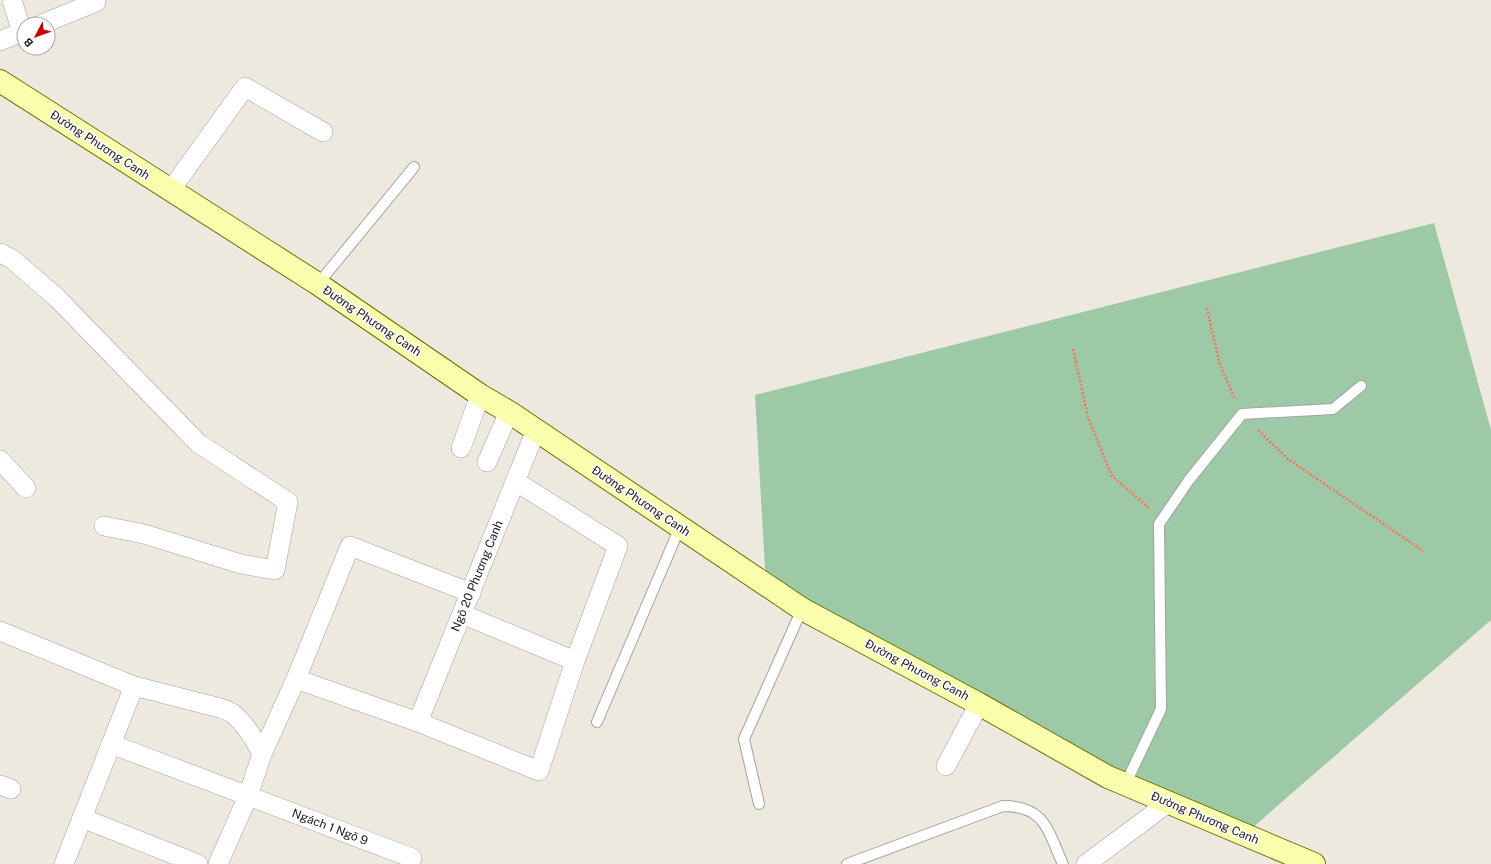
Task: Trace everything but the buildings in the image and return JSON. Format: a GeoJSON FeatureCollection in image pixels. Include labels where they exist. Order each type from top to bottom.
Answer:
{"type":"FeatureCollection","features":[{"type":"Feature","properties":{"kind":"street"},"geometry":{"type":"LineString","coordinates":[[10,35],[12,0]]}},
{"type":"Feature","properties":{"kind":"street"},"geometry":{"type":"LineString","coordinates":[[56,18],[96,2]]}},
{"type":"Feature","properties":{"kind":"street","name":"Đường Phương Canh"},"geometry":{"type":"LineString","coordinates":[[0,81],[170,191],[318,284],[480,395],[509,412],[802,609],[980,704],[1108,777],[1314,864]]}},
{"type":"Feature","properties":{"kind":"street"},"geometry":{"type":"LineString","coordinates":[[170,191],[245,87],[323,132]]}},
{"type":"Feature","properties":{"kind":"street"},"geometry":{"type":"LineString","coordinates":[[0,253],[12,259],[57,298],[198,443],[288,502],[275,570],[241,564],[144,534],[104,526]]}},
{"type":"Feature","properties":{"kind":"street"},"geometry":{"type":"LineString","coordinates":[[461,448],[480,395]]}},
{"type":"Feature","properties":{"kind":"street"},"geometry":{"type":"LineString","coordinates":[[487,462],[509,412]]}},
{"type":"Feature","properties":{"kind":"street","name":"Ngõ 20 Phương Canh"},"geometry":{"type":"LineString","coordinates":[[418,722],[536,430]]}},
{"type":"Feature","properties":{"kind":"street"},"geometry":{"type":"LineString","coordinates":[[0,460],[26,488]]}},
{"type":"Feature","properties":{"kind":"street"},"geometry":{"type":"LineString","coordinates":[[296,678],[418,722],[539,770],[575,661],[618,546],[516,481]]}},
{"type":"Feature","properties":{"kind":"street"},"geometry":{"type":"LineString","coordinates":[[218,864],[248,796],[262,754],[296,678],[350,546],[471,593]]}},
{"type":"Feature","properties":{"kind":"street"},"geometry":{"type":"LineString","coordinates":[[462,614],[575,661]]}},
{"type":"Feature","properties":{"kind":"street"},"geometry":{"type":"LineString","coordinates":[[0,631],[134,686],[220,708],[232,713],[255,741],[262,754]]}},
{"type":"Feature","properties":{"kind":"street"},"geometry":{"type":"LineString","coordinates":[[64,864],[134,686]]}},
{"type":"Feature","properties":{"kind":"street"},"geometry":{"type":"LineString","coordinates":[[946,766],[980,704]]}},
{"type":"Feature","properties":{"kind":"street","name":"Ngách 1 Ngõ 9"},"geometry":{"type":"LineString","coordinates":[[111,744],[412,858]]}},
{"type":"Feature","properties":{"kind":"street"},"geometry":{"type":"LineString","coordinates":[[1086,864],[1168,803]]}},
{"type":"Feature","properties":{"kind":"street"},"geometry":{"type":"LineString","coordinates":[[82,818],[198,864]]}},
{"type":"Feature","properties":{"kind":"lane"},"geometry":{"type":"LineString","coordinates":[[318,284],[414,167]]}},
{"type":"Feature","properties":{"kind":"lane"},"geometry":{"type":"LineString","coordinates":[[1125,785],[1161,709],[1159,524],[1162,518],[1189,480],[1242,414],[1333,409],[1360,386]]}},
{"type":"Feature","properties":{"kind":"lane"},"geometry":{"type":"LineString","coordinates":[[597,722],[680,527]]}},
{"type":"Feature","properties":{"kind":"lane"},"geometry":{"type":"LineString","coordinates":[[759,804],[744,739],[802,609]]}},
{"type":"Feature","properties":{"kind":"lane"},"geometry":{"type":"LineString","coordinates":[[847,864],[1003,806],[1009,806],[1022,808],[1039,816],[1044,822],[1063,864]]}},
{"type":"Feature","properties":{"kind":"path"},"geometry":{"type":"LineString","coordinates":[[1207,308],[1220,365],[1242,414],[1288,459],[1423,551]]}},
{"type":"Feature","properties":{"kind":"path"},"geometry":{"type":"LineString","coordinates":[[1073,349],[1088,417],[1112,476],[1162,518]]}},
{"type":"Feature","properties":{"kind":"green space"},"geometry":{"type":"Polygon","coordinates":[[[1434,223],[1491,430],[1491,620],[1244,835],[1125,785],[766,585],[755,395],[1434,223]]]}}]}
